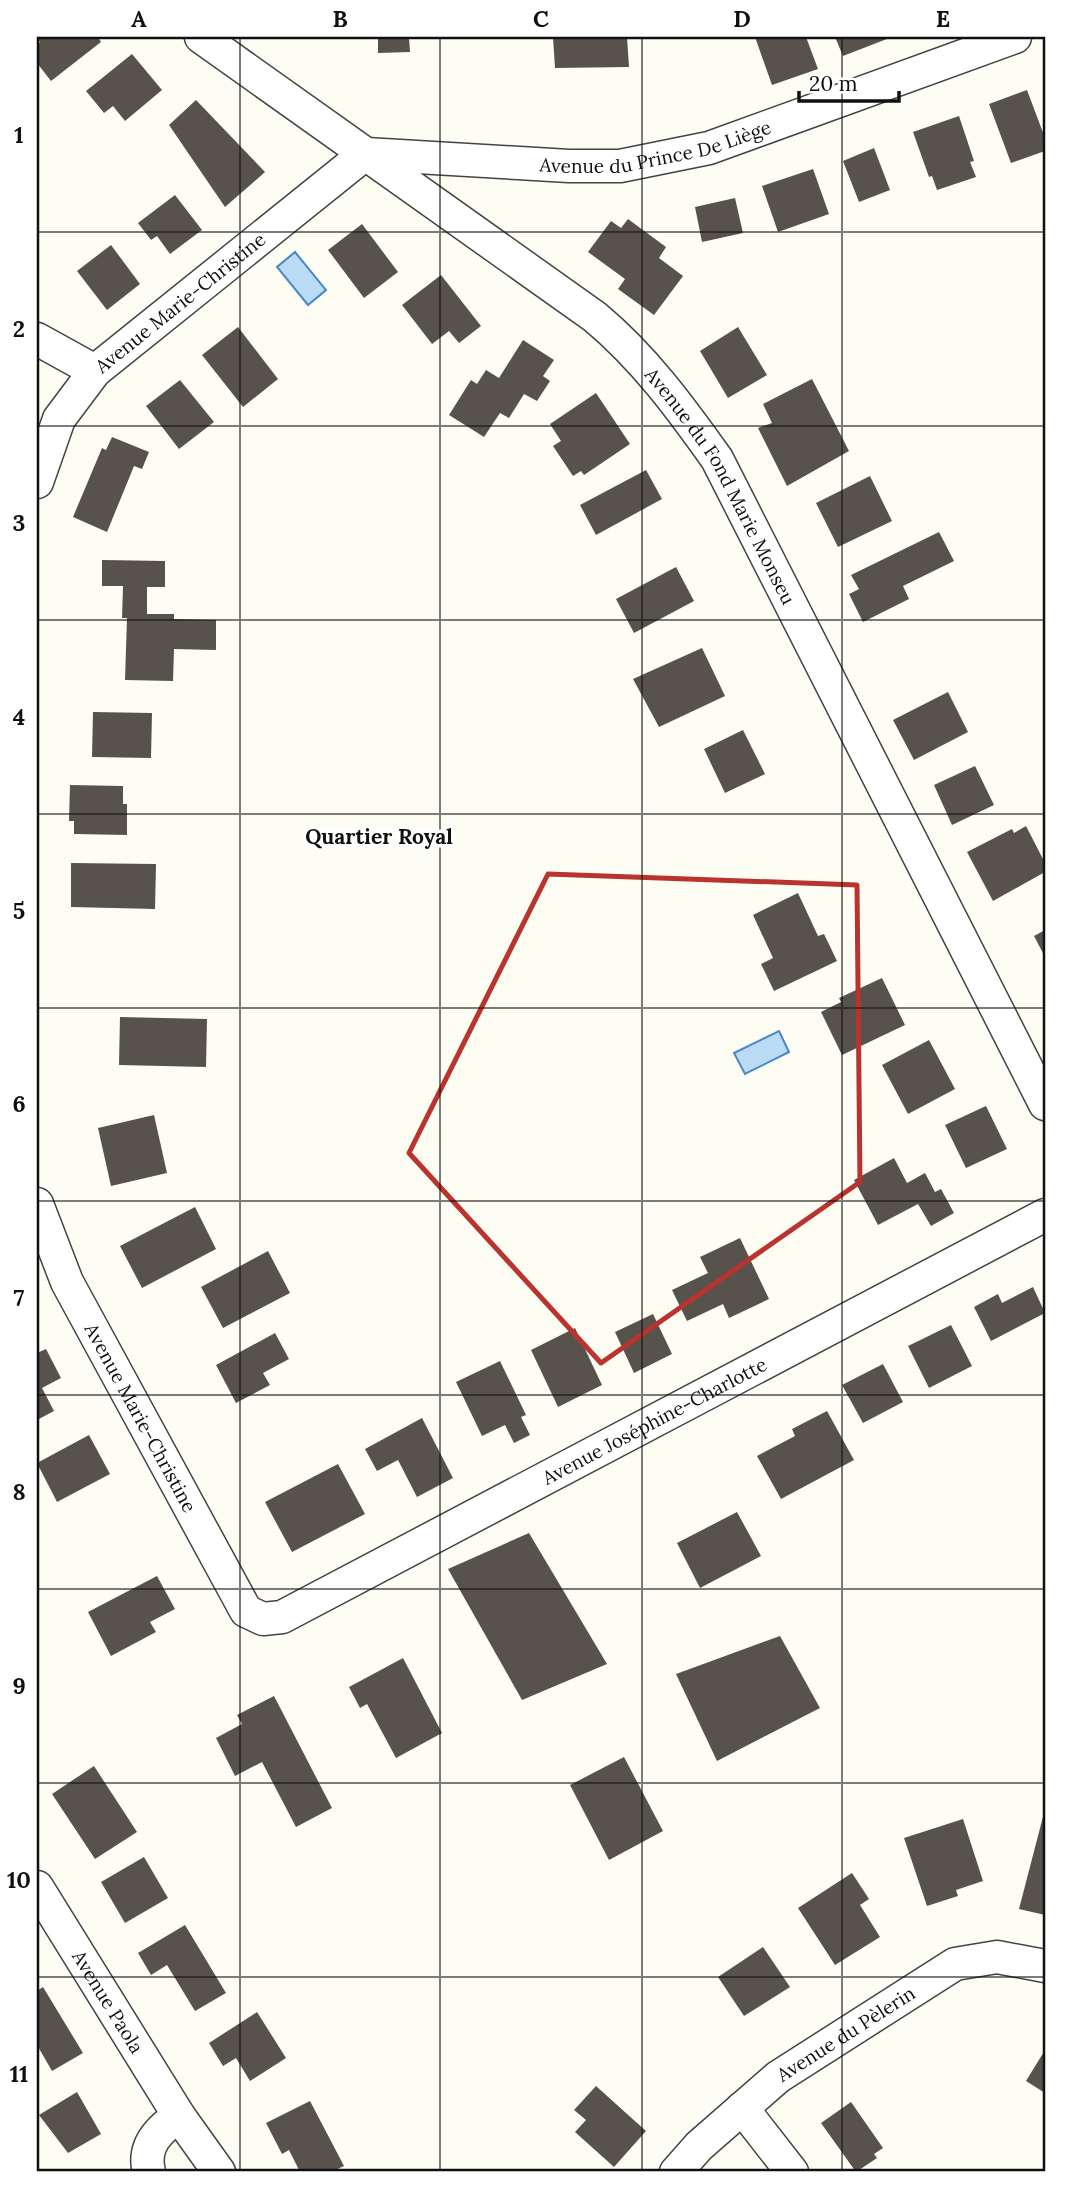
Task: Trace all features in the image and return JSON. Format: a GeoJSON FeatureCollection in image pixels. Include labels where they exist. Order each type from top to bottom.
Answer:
{"type":"FeatureCollection","features":[{"type":"Feature","properties":{"kind":"street","name":"Avenue du Fond Marie Monseu"},"geometry":{"type":"LineString","coordinates":[[201,37],[595,317],[627,345],[668,390],[717,459],[1045,1104]]}},
{"type":"Feature","properties":{"kind":"street","name":"Avenue du Prince De Liège"},"geometry":{"type":"LineString","coordinates":[[365,154],[569,166],[620,166],[709,148],[954,47],[1014,37]]}},
{"type":"Feature","properties":{"kind":"street","name":"Avenue Marie-Christine"},"geometry":{"type":"LineString","coordinates":[[37,482],[59,419],[95,371],[365,154]]}},
{"type":"Feature","properties":{"kind":"street"},"geometry":{"type":"LineString","coordinates":[[37,340],[95,371]]}},
{"type":"Feature","properties":{"kind":"street","name":"Avenue Marie-Christine"},"geometry":{"type":"LineString","coordinates":[[37,1204],[67,1282],[246,1611],[263,1619]]}},
{"type":"Feature","properties":{"kind":"street","name":"Avenue Joséphine-Charlotte"},"geometry":{"type":"LineString","coordinates":[[263,1619],[282,1617],[1045,1214]]}},
{"type":"Feature","properties":{"kind":"street","name":"Avenue Paola"},"geometry":{"type":"LineString","coordinates":[[37,1887],[179,2116],[219,2172]]}},
{"type":"Feature","properties":{"kind":"street","name":"Avenue du Pèlerin"},"geometry":{"type":"LineString","coordinates":[[676,2172],[699,2146],[778,2077],[955,1964],[997,1957],[1045,1966]]}},
{"type":"Feature","properties":{"kind":"street"},"geometry":{"type":"LineString","coordinates":[[741,2108],[792,2172]]}},
{"type":"Feature","properties":{"kind":"street"},"geometry":{"type":"LineString","coordinates":[[149,2172],[148,2153],[153,2139],[160,2128],[179,2116]]}},
{"type":"Feature","properties":{"kind":"highlighted area"},"geometry":{"type":"Polygon","coordinates":[[[548,874],[857,885],[860,1182],[601,1363],[409,1153],[548,874]]]}},
{"type":"Feature","properties":{"kind":"water"},"geometry":{"type":"Polygon","coordinates":[[[295,252],[326,290],[308,305],[277,267],[295,252]]]}},
{"type":"Feature","properties":{"kind":"water"},"geometry":{"type":"Polygon","coordinates":[[[779,1031],[789,1052],[745,1074],[734,1053],[779,1031]]]}},
{"type":"Feature","properties":{"kind":"building"},"geometry":{"type":"Polygon","coordinates":[[[37,37],[98,37],[101,42],[51,81],[37,63],[37,45],[40,42],[37,37]]]}},
{"type":"Feature","properties":{"kind":"building"},"geometry":{"type":"Polygon","coordinates":[[[378,37],[409,37],[410,52],[378,53],[378,37]]]}},
{"type":"Feature","properties":{"kind":"building"},"geometry":{"type":"Polygon","coordinates":[[[553,37],[627,37],[629,67],[555,68],[553,37]]]}},
{"type":"Feature","properties":{"kind":"building"},"geometry":{"type":"Polygon","coordinates":[[[755,37],[806,37],[818,69],[772,85],[755,37]]]}},
{"type":"Feature","properties":{"kind":"building"},"geometry":{"type":"Polygon","coordinates":[[[835,37],[892,37],[843,56],[835,37]]]}},
{"type":"Feature","properties":{"kind":"building"},"geometry":{"type":"Polygon","coordinates":[[[132,54],[162,90],[125,121],[113,106],[104,113],[86,91],[132,54]]]}},
{"type":"Feature","properties":{"kind":"building"},"geometry":{"type":"Polygon","coordinates":[[[1027,90],[1045,138],[1045,151],[1011,163],[989,104],[1027,90]]]}},
{"type":"Feature","properties":{"kind":"building"},"geometry":{"type":"Polygon","coordinates":[[[196,100],[265,172],[225,207],[169,125],[196,100]]]}},
{"type":"Feature","properties":{"kind":"building"},"geometry":{"type":"Polygon","coordinates":[[[959,116],[974,161],[970,162],[976,177],[937,190],[932,176],[929,177],[913,132],[959,116]]]}},
{"type":"Feature","properties":{"kind":"building"},"geometry":{"type":"Polygon","coordinates":[[[874,148],[890,190],[859,202],[843,161],[874,148]]]}},
{"type":"Feature","properties":{"kind":"building"},"geometry":{"type":"Polygon","coordinates":[[[813,169],[829,214],[778,232],[762,186],[813,169]]]}},
{"type":"Feature","properties":{"kind":"building"},"geometry":{"type":"Polygon","coordinates":[[[175,195],[202,230],[170,254],[157,236],[151,240],[138,223],[175,195]]]}},
{"type":"Feature","properties":{"kind":"building"},"geometry":{"type":"Polygon","coordinates":[[[735,198],[743,233],[702,242],[695,207],[735,198]]]}},
{"type":"Feature","properties":{"kind":"building"},"geometry":{"type":"Polygon","coordinates":[[[628,219],[666,247],[659,258],[683,276],[654,315],[618,289],[625,279],[588,252],[611,221],[621,228],[628,219]]]}},
{"type":"Feature","properties":{"kind":"building"},"geometry":{"type":"Polygon","coordinates":[[[362,224],[398,272],[364,298],[328,250],[362,224]]]}},
{"type":"Feature","properties":{"kind":"building"},"geometry":{"type":"Polygon","coordinates":[[[111,245],[140,284],[107,310],[77,271],[111,245]]]}},
{"type":"Feature","properties":{"kind":"building"},"geometry":{"type":"Polygon","coordinates":[[[441,275],[481,326],[459,343],[449,331],[432,344],[402,305],[441,275]]]}},
{"type":"Feature","properties":{"kind":"building"},"geometry":{"type":"Polygon","coordinates":[[[238,327],[278,379],[243,407],[202,355],[238,327]]]}},
{"type":"Feature","properties":{"kind":"building"},"geometry":{"type":"Polygon","coordinates":[[[738,327],[767,375],[728,398],[700,351],[738,327]]]}},
{"type":"Feature","properties":{"kind":"building"},"geometry":{"type":"Polygon","coordinates":[[[523,340],[554,360],[543,376],[550,381],[537,401],[524,394],[509,418],[500,413],[484,437],[449,415],[471,380],[477,384],[486,370],[499,378],[523,340]]]}},
{"type":"Feature","properties":{"kind":"building"},"geometry":{"type":"Polygon","coordinates":[[[812,379],[849,451],[787,486],[758,428],[772,423],[763,404],[812,379]]]}},
{"type":"Feature","properties":{"kind":"building"},"geometry":{"type":"Polygon","coordinates":[[[180,380],[214,422],[179,449],[146,406],[180,380]]]}},
{"type":"Feature","properties":{"kind":"building"},"geometry":{"type":"Polygon","coordinates":[[[596,393],[630,444],[584,475],[581,471],[573,476],[553,446],[561,441],[550,424],[596,393]]]}},
{"type":"Feature","properties":{"kind":"building"},"geometry":{"type":"Polygon","coordinates":[[[112,437],[149,452],[142,469],[134,466],[107,532],[73,517],[102,448],[106,450],[112,437]]]}},
{"type":"Feature","properties":{"kind":"building"},"geometry":{"type":"Polygon","coordinates":[[[646,470],[662,499],[596,535],[580,505],[646,470]]]}},
{"type":"Feature","properties":{"kind":"building"},"geometry":{"type":"Polygon","coordinates":[[[870,476],[892,521],[838,547],[816,503],[870,476]]]}},
{"type":"Feature","properties":{"kind":"building"},"geometry":{"type":"Polygon","coordinates":[[[939,532],[954,561],[903,586],[909,599],[863,622],[849,594],[859,589],[851,575],[939,532]]]}},
{"type":"Feature","properties":{"kind":"building"},"geometry":{"type":"Polygon","coordinates":[[[102,560],[165,561],[165,587],[147,587],[147,614],[174,614],[174,619],[216,620],[216,650],[174,649],[173,681],[125,680],[127,618],[122,618],[123,586],[102,586],[102,560]]]}},
{"type":"Feature","properties":{"kind":"building"},"geometry":{"type":"Polygon","coordinates":[[[676,567],[694,601],[634,633],[616,599],[676,567]]]}},
{"type":"Feature","properties":{"kind":"building"},"geometry":{"type":"Polygon","coordinates":[[[702,648],[725,696],[659,727],[633,679],[702,648]]]}},
{"type":"Feature","properties":{"kind":"building"},"geometry":{"type":"Polygon","coordinates":[[[948,692],[968,732],[914,760],[893,720],[948,692]]]}},
{"type":"Feature","properties":{"kind":"building"},"geometry":{"type":"Polygon","coordinates":[[[93,712],[152,713],[151,758],[92,757],[93,712]]]}},
{"type":"Feature","properties":{"kind":"building"},"geometry":{"type":"Polygon","coordinates":[[[743,730],[765,774],[725,793],[704,749],[743,730]]]}},
{"type":"Feature","properties":{"kind":"building"},"geometry":{"type":"Polygon","coordinates":[[[975,766],[994,805],[952,825],[934,785],[975,766]]]}},
{"type":"Feature","properties":{"kind":"building"},"geometry":{"type":"Polygon","coordinates":[[[70,785],[123,786],[123,804],[127,804],[127,835],[74,834],[74,821],[69,821],[70,785]]]}},
{"type":"Feature","properties":{"kind":"building"},"geometry":{"type":"Polygon","coordinates":[[[1026,826],[1045,863],[1045,872],[993,901],[967,852],[1012,829],[1014,833],[1026,826]]]}},
{"type":"Feature","properties":{"kind":"building"},"geometry":{"type":"Polygon","coordinates":[[[71,863],[156,864],[155,909],[71,907],[71,863]]]}},
{"type":"Feature","properties":{"kind":"building"},"geometry":{"type":"Polygon","coordinates":[[[798,893],[818,936],[824,934],[837,961],[774,991],[761,964],[773,958],[753,915],[798,893]]]}},
{"type":"Feature","properties":{"kind":"building"},"geometry":{"type":"Polygon","coordinates":[[[1045,930],[1045,957],[1034,936],[1045,930]]]}},
{"type":"Feature","properties":{"kind":"building"},"geometry":{"type":"Polygon","coordinates":[[[882,978],[905,1025],[842,1055],[821,1012],[841,1002],[839,998],[882,978]]]}},
{"type":"Feature","properties":{"kind":"building"},"geometry":{"type":"Polygon","coordinates":[[[120,1017],[207,1019],[206,1067],[119,1065],[120,1017]]]}},
{"type":"Feature","properties":{"kind":"building"},"geometry":{"type":"Polygon","coordinates":[[[929,1040],[955,1089],[908,1114],[882,1065],[929,1040]]]}},
{"type":"Feature","properties":{"kind":"building"},"geometry":{"type":"Polygon","coordinates":[[[986,1106],[1007,1149],[966,1168],[945,1125],[986,1106]]]}},
{"type":"Feature","properties":{"kind":"building"},"geometry":{"type":"Polygon","coordinates":[[[154,1115],[167,1173],[111,1186],[98,1128],[154,1115]]]}},
{"type":"Feature","properties":{"kind":"building"},"geometry":{"type":"Polygon","coordinates":[[[894,1158],[907,1183],[925,1173],[935,1192],[941,1189],[954,1213],[931,1226],[918,1204],[878,1225],[854,1180],[894,1158]]]}},
{"type":"Feature","properties":{"kind":"building"},"geometry":{"type":"Polygon","coordinates":[[[195,1207],[216,1249],[142,1288],[120,1246],[195,1207]]]}},
{"type":"Feature","properties":{"kind":"building"},"geometry":{"type":"Polygon","coordinates":[[[740,1238],[769,1299],[729,1318],[723,1304],[687,1321],[672,1290],[708,1273],[700,1257],[740,1238]]]}},
{"type":"Feature","properties":{"kind":"building"},"geometry":{"type":"Polygon","coordinates":[[[268,1251],[290,1293],[223,1328],[201,1287],[268,1251]]]}},
{"type":"Feature","properties":{"kind":"building"},"geometry":{"type":"Polygon","coordinates":[[[1033,1287],[1045,1313],[991,1341],[974,1307],[998,1294],[1002,1303],[1033,1287]]]}},
{"type":"Feature","properties":{"kind":"building"},"geometry":{"type":"Polygon","coordinates":[[[653,1314],[672,1354],[634,1373],[615,1332],[653,1314]]]}},
{"type":"Feature","properties":{"kind":"building"},"geometry":{"type":"Polygon","coordinates":[[[951,1325],[972,1366],[929,1388],[908,1346],[951,1325]]]}},
{"type":"Feature","properties":{"kind":"building"},"geometry":{"type":"Polygon","coordinates":[[[575,1328],[602,1385],[558,1407],[531,1350],[575,1328]]]}},
{"type":"Feature","properties":{"kind":"building"},"geometry":{"type":"Polygon","coordinates":[[[275,1333],[289,1359],[263,1373],[270,1385],[236,1403],[216,1365],[275,1333]]]}},
{"type":"Feature","properties":{"kind":"building"},"geometry":{"type":"Polygon","coordinates":[[[46,1349],[61,1378],[42,1388],[54,1411],[37,1420],[37,1353],[46,1349]]]}},
{"type":"Feature","properties":{"kind":"building"},"geometry":{"type":"Polygon","coordinates":[[[500,1361],[526,1415],[521,1417],[530,1435],[514,1443],[505,1425],[482,1436],[456,1382],[500,1361]]]}},
{"type":"Feature","properties":{"kind":"building"},"geometry":{"type":"Polygon","coordinates":[[[883,1364],[903,1402],[863,1423],[842,1385],[883,1364]]]}},
{"type":"Feature","properties":{"kind":"building"},"geometry":{"type":"Polygon","coordinates":[[[827,1411],[854,1460],[781,1499],[757,1456],[795,1436],[792,1429],[827,1411]]]}},
{"type":"Feature","properties":{"kind":"building"},"geometry":{"type":"Polygon","coordinates":[[[422,1418],[453,1478],[417,1497],[398,1460],[377,1471],[365,1449],[422,1418]]]}},
{"type":"Feature","properties":{"kind":"building"},"geometry":{"type":"Polygon","coordinates":[[[89,1435],[110,1474],[57,1502],[37,1463],[89,1435]]]}},
{"type":"Feature","properties":{"kind":"building"},"geometry":{"type":"Polygon","coordinates":[[[338,1464],[365,1514],[292,1552],[265,1502],[338,1464]]]}},
{"type":"Feature","properties":{"kind":"building"},"geometry":{"type":"Polygon","coordinates":[[[737,1512],[761,1556],[700,1588],[677,1543],[737,1512]]]}},
{"type":"Feature","properties":{"kind":"building"},"geometry":{"type":"Polygon","coordinates":[[[529,1533],[607,1664],[522,1700],[448,1569],[529,1533]]]}},
{"type":"Feature","properties":{"kind":"building"},"geometry":{"type":"Polygon","coordinates":[[[157,1576],[175,1609],[150,1622],[156,1632],[111,1656],[88,1612],[157,1576]]]}},
{"type":"Feature","properties":{"kind":"building"},"geometry":{"type":"Polygon","coordinates":[[[780,1636],[820,1708],[717,1761],[676,1674],[780,1636]]]}},
{"type":"Feature","properties":{"kind":"building"},"geometry":{"type":"Polygon","coordinates":[[[403,1658],[442,1733],[396,1758],[367,1704],[360,1708],[349,1687],[403,1658]]]}},
{"type":"Feature","properties":{"kind":"building"},"geometry":{"type":"Polygon","coordinates":[[[274,1696],[332,1808],[296,1827],[262,1762],[235,1776],[216,1738],[242,1724],[237,1715],[274,1696]]]}},
{"type":"Feature","properties":{"kind":"building"},"geometry":{"type":"Polygon","coordinates":[[[624,1757],[663,1831],[609,1860],[570,1785],[624,1757]]]}},
{"type":"Feature","properties":{"kind":"building"},"geometry":{"type":"Polygon","coordinates":[[[94,1766],[137,1832],[95,1859],[52,1794],[94,1766]]]}},
{"type":"Feature","properties":{"kind":"building"},"geometry":{"type":"Polygon","coordinates":[[[1045,1809],[1045,1915],[1019,1909],[1045,1809]]]}},
{"type":"Feature","properties":{"kind":"building"},"geometry":{"type":"Polygon","coordinates":[[[963,1819],[983,1881],[956,1890],[958,1896],[927,1906],[904,1838],[963,1819]]]}},
{"type":"Feature","properties":{"kind":"building"},"geometry":{"type":"Polygon","coordinates":[[[144,1857],[168,1898],[125,1923],[101,1882],[144,1857]]]}},
{"type":"Feature","properties":{"kind":"building"},"geometry":{"type":"Polygon","coordinates":[[[852,1873],[869,1899],[860,1905],[880,1937],[835,1965],[798,1908],[852,1873]]]}},
{"type":"Feature","properties":{"kind":"building"},"geometry":{"type":"Polygon","coordinates":[[[185,1925],[226,1993],[195,2011],[167,1965],[151,1975],[138,1953],[185,1925]]]}},
{"type":"Feature","properties":{"kind":"building"},"geometry":{"type":"Polygon","coordinates":[[[763,1947],[790,1987],[744,2016],[718,1977],[763,1947]]]}},
{"type":"Feature","properties":{"kind":"building"},"geometry":{"type":"Polygon","coordinates":[[[43,1987],[83,2053],[52,2071],[37,2045],[37,1991],[43,1987]]]}},
{"type":"Feature","properties":{"kind":"building"},"geometry":{"type":"Polygon","coordinates":[[[257,2012],[286,2058],[250,2081],[236,2058],[223,2066],[209,2043],[257,2012]]]}},
{"type":"Feature","properties":{"kind":"building"},"geometry":{"type":"Polygon","coordinates":[[[1045,2050],[1045,2093],[1026,2081],[1045,2050]]]}},
{"type":"Feature","properties":{"kind":"building"},"geometry":{"type":"Polygon","coordinates":[[[596,2086],[646,2131],[614,2167],[575,2132],[586,2120],[574,2110],[596,2086]]]}},
{"type":"Feature","properties":{"kind":"building"},"geometry":{"type":"Polygon","coordinates":[[[77,2092],[101,2134],[68,2153],[39,2115],[77,2092]]]}},
{"type":"Feature","properties":{"kind":"building"},"geometry":{"type":"Polygon","coordinates":[[[310,2101],[344,2166],[331,2172],[300,2172],[289,2150],[282,2154],[266,2123],[310,2101]]]}},
{"type":"Feature","properties":{"kind":"building"},"geometry":{"type":"Polygon","coordinates":[[[851,2102],[883,2148],[874,2154],[877,2158],[856,2172],[821,2123],[851,2102]]]}},
{"type":"Feature","properties":{"kind":"district","name":"Quartier Royal"},"geometry":{"type":"Point","coordinates":[379,836]}}]}
